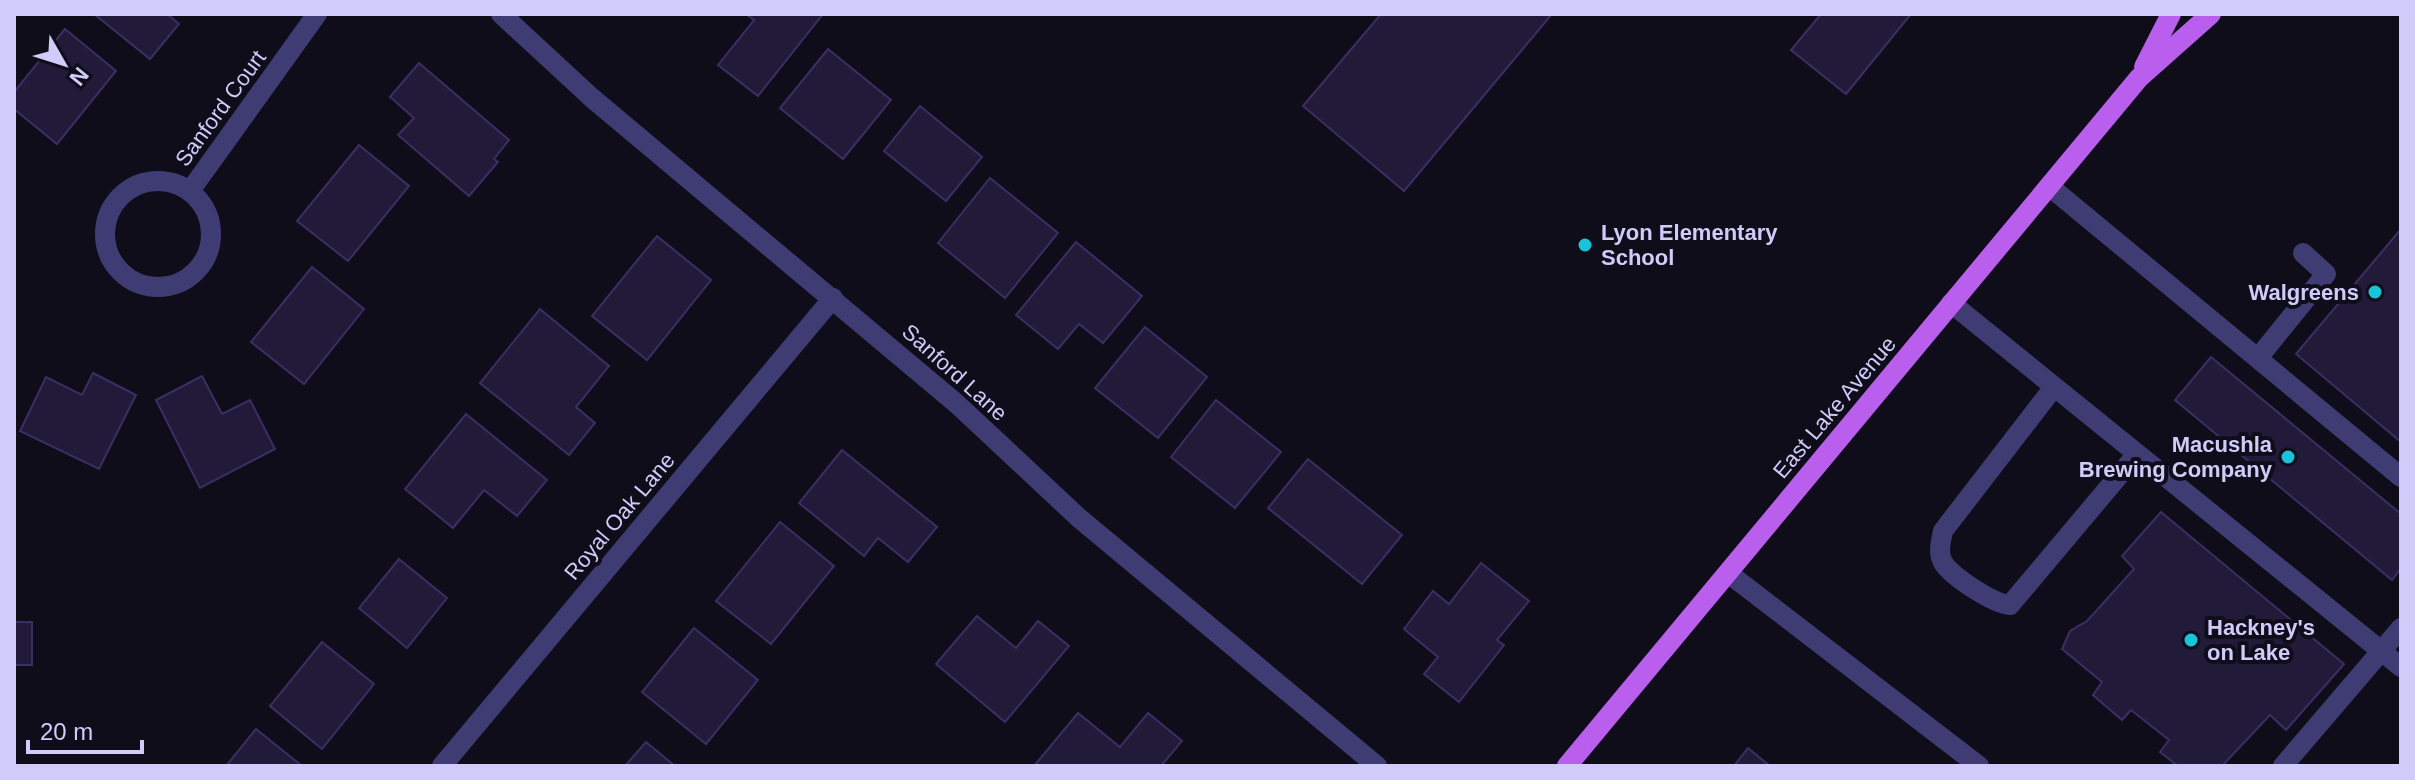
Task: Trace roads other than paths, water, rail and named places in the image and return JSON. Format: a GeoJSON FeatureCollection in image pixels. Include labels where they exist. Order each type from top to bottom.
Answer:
{"type":"FeatureCollection","features":[{"type":"Feature","properties":{"kind":"main road","name":"East Lake Avenue"},"geometry":{"type":"LineString","coordinates":[[2139,78],[2171,14]]}},
{"type":"Feature","properties":{"kind":"main road","name":"East Lake Avenue"},"geometry":{"type":"LineString","coordinates":[[1567,766],[2139,78],[2211,14]]}},
{"type":"Feature","properties":{"kind":"street","name":"Sanford Court"},"geometry":{"type":"LineString","coordinates":[[190,191],[317,14]]}},
{"type":"Feature","properties":{"kind":"street","name":"Sanford Lane"},"geometry":{"type":"LineString","coordinates":[[501,14],[592,98],[957,404],[1079,518],[1377,766]]}},
{"type":"Feature","properties":{"kind":"street","name":"Sanford Court"},"geometry":{"type":"LineString","coordinates":[[168,181],[190,191],[204,207],[211,225],[211,242],[203,263],[189,278],[156,288],[135,283],[117,269],[106,250],[105,230],[110,211],[125,192],[145,182],[168,181]]}},
{"type":"Feature","properties":{"kind":"street"},"geometry":{"type":"LineString","coordinates":[[2049,186],[2401,477]]}},
{"type":"Feature","properties":{"kind":"street"},"geometry":{"type":"LineString","coordinates":[[2258,358],[2326,274],[2303,253]]}},
{"type":"Feature","properties":{"kind":"street","name":"Royal Oak Lane"},"geometry":{"type":"LineString","coordinates":[[442,766],[833,298]]}},
{"type":"Feature","properties":{"kind":"street"},"geometry":{"type":"LineString","coordinates":[[1951,303],[2401,667]]}},
{"type":"Feature","properties":{"kind":"street"},"geometry":{"type":"LineString","coordinates":[[2054,387],[1943,531],[1939,547],[1944,564],[1996,604],[2010,605],[2137,454]]}},
{"type":"Feature","properties":{"kind":"street"},"geometry":{"type":"LineString","coordinates":[[1728,573],[1979,766]]}},
{"type":"Feature","properties":{"kind":"street"},"geometry":{"type":"LineString","coordinates":[[2283,766],[2401,628]]}},
{"type":"Feature","properties":{"kind":"place","name":"Lyon Elementary School"},"geometry":{"type":"Point","coordinates":[1585,245]}},
{"type":"Feature","properties":{"kind":"place","name":"Walgreens"},"geometry":{"type":"Point","coordinates":[2375,292]}},
{"type":"Feature","properties":{"kind":"place","name":"Macushla Brewing Company"},"geometry":{"type":"Point","coordinates":[2288,457]}},
{"type":"Feature","properties":{"kind":"place","name":"Hackney's on Lake"},"geometry":{"type":"Point","coordinates":[2191,640]}}]}
